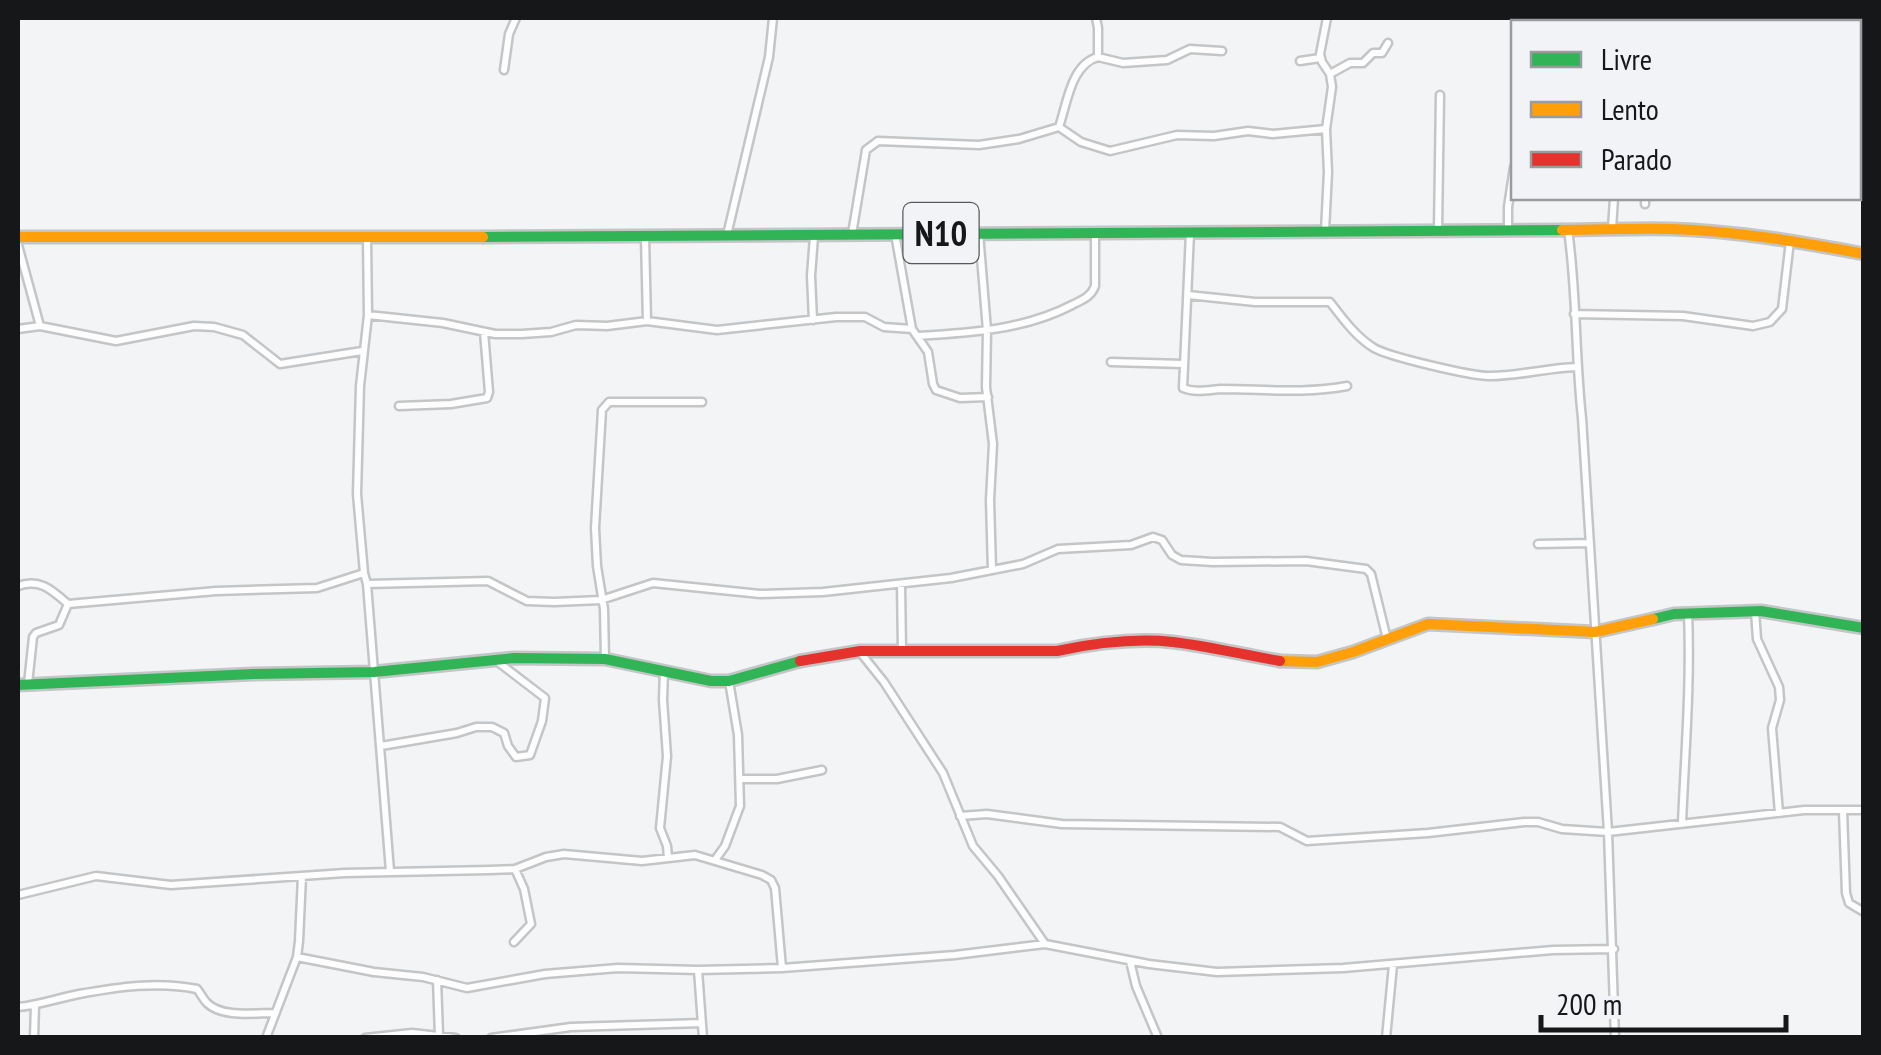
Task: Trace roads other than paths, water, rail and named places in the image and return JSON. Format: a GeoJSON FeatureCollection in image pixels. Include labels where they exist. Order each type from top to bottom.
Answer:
{"type":"FeatureCollection","features":[{"type":"Feature","properties":{"kind":"street"},"geometry":{"type":"LineString","coordinates":[[504,70],[516,18]]}},
{"type":"Feature","properties":{"kind":"street"},"geometry":{"type":"LineString","coordinates":[[727,235],[769,57],[774,18]]}},
{"type":"Feature","properties":{"kind":"street"},"geometry":{"type":"LineString","coordinates":[[1096,18],[1098,57]]}},
{"type":"Feature","properties":{"kind":"street"},"geometry":{"type":"LineString","coordinates":[[1325,232],[1326,128],[1332,92],[1330,74],[1320,58],[1320,43],[1327,18]]}},
{"type":"Feature","properties":{"kind":"street"},"geometry":{"type":"LineString","coordinates":[[1330,74],[1350,62],[1363,62],[1388,44]]}},
{"type":"Feature","properties":{"kind":"street"},"geometry":{"type":"LineString","coordinates":[[1059,127],[1082,66],[1093,58],[1124,63],[1168,60],[1190,49],[1222,51]]}},
{"type":"Feature","properties":{"kind":"street"},"geometry":{"type":"LineString","coordinates":[[1300,61],[1320,58]]}},
{"type":"Feature","properties":{"kind":"street"},"geometry":{"type":"LineString","coordinates":[[1438,231],[1440,95]]}},
{"type":"Feature","properties":{"kind":"street"},"geometry":{"type":"LineString","coordinates":[[852,234],[866,150],[878,141],[979,144],[1059,127],[1081,142],[1110,151],[1177,135],[1214,136],[1248,131],[1273,134],[1326,128]]}},
{"type":"Feature","properties":{"kind":"street"},"geometry":{"type":"LineString","coordinates":[[1508,230],[1511,187]]}},
{"type":"Feature","properties":{"kind":"street"},"geometry":{"type":"LineString","coordinates":[[1612,229],[1614,200]]}},
{"type":"Feature","properties":{"kind":"street"},"geometry":{"type":"LineString","coordinates":[[1567,229],[1608,832],[1615,1038]]}},
{"type":"Feature","properties":{"kind":"street","name":"N10"},"geometry":{"type":"LineString","coordinates":[[18,241],[1612,229],[1718,231],[1864,254]]}},
{"type":"Feature","properties":{"kind":"street"},"geometry":{"type":"LineString","coordinates":[[895,233],[915,333],[928,352],[936,390],[960,398],[988,397]]}},
{"type":"Feature","properties":{"kind":"street"},"geometry":{"type":"LineString","coordinates":[[979,233],[993,444],[992,570]]}},
{"type":"Feature","properties":{"kind":"street"},"geometry":{"type":"LineString","coordinates":[[368,315],[522,334],[576,325],[647,321],[718,330],[865,317],[884,327],[915,333],[987,330],[1046,318],[1092,294],[1094,233]]}},
{"type":"Feature","properties":{"kind":"street"},"geometry":{"type":"LineString","coordinates":[[1190,233],[1183,388],[1294,392],[1346,386]]}},
{"type":"Feature","properties":{"kind":"street"},"geometry":{"type":"LineString","coordinates":[[813,320],[814,234]]}},
{"type":"Feature","properties":{"kind":"street"},"geometry":{"type":"LineString","coordinates":[[645,236],[647,321]]}},
{"type":"Feature","properties":{"kind":"street"},"geometry":{"type":"LineString","coordinates":[[367,238],[368,315],[362,351],[357,494],[390,871]]}},
{"type":"Feature","properties":{"kind":"street"},"geometry":{"type":"LineString","coordinates":[[1574,314],[1683,316],[1753,326],[1770,322],[1782,309],[1790,240]]}},
{"type":"Feature","properties":{"kind":"street"},"geometry":{"type":"LineString","coordinates":[[18,241],[40,326]]}},
{"type":"Feature","properties":{"kind":"street"},"geometry":{"type":"LineString","coordinates":[[1188,295],[1255,302],[1330,302],[1363,340],[1381,351],[1486,376],[1576,367]]}},
{"type":"Feature","properties":{"kind":"street"},"geometry":{"type":"LineString","coordinates":[[18,330],[40,326],[116,341],[194,326],[214,327],[243,335],[280,364],[362,351]]}},
{"type":"Feature","properties":{"kind":"street"},"geometry":{"type":"LineString","coordinates":[[399,406],[487,398],[490,392],[484,332]]}},
{"type":"Feature","properties":{"kind":"street"},"geometry":{"type":"LineString","coordinates":[[1111,362],[1184,364]]}},
{"type":"Feature","properties":{"kind":"street"},"geometry":{"type":"LineString","coordinates":[[605,659],[595,528],[602,410],[604,405],[616,401],[702,402]]}},
{"type":"Feature","properties":{"kind":"street"},"geometry":{"type":"LineString","coordinates":[[367,584],[481,581],[500,586],[526,601],[602,600],[653,583],[760,594],[823,592],[951,578],[1023,564],[1058,549],[1131,545],[1154,536],[1181,560],[1306,560],[1366,569],[1371,574],[1388,640]]}},
{"type":"Feature","properties":{"kind":"street"},"geometry":{"type":"LineString","coordinates":[[1538,544],[1590,544]]}},
{"type":"Feature","properties":{"kind":"street"},"geometry":{"type":"LineString","coordinates":[[18,586],[42,584],[68,604],[216,591],[317,588],[364,573]]}},
{"type":"Feature","properties":{"kind":"street"},"geometry":{"type":"LineString","coordinates":[[901,584],[902,652]]}},
{"type":"Feature","properties":{"kind":"street"},"geometry":{"type":"LineString","coordinates":[[68,604],[59,625],[36,633],[32,640],[23,684],[374,672],[495,659],[605,659],[711,681],[729,681],[814,656],[860,651],[1057,651],[1122,642],[1172,642],[1278,661],[1317,662],[1428,624],[1595,632],[1688,613],[1755,611],[1864,628]]}},
{"type":"Feature","properties":{"kind":"street"},"geometry":{"type":"LineString","coordinates":[[1755,611],[1757,638],[1780,686],[1772,728],[1779,813]]}},
{"type":"Feature","properties":{"kind":"street"},"geometry":{"type":"LineString","coordinates":[[1682,823],[1689,713],[1688,613]]}},
{"type":"Feature","properties":{"kind":"street"},"geometry":{"type":"LineString","coordinates":[[860,651],[942,772],[973,846],[1045,944]]}},
{"type":"Feature","properties":{"kind":"street"},"geometry":{"type":"LineString","coordinates":[[381,746],[492,727],[504,734],[516,757],[530,756],[545,698],[495,659]]}},
{"type":"Feature","properties":{"kind":"street"},"geometry":{"type":"LineString","coordinates":[[664,672],[667,756],[660,828],[668,858]]}},
{"type":"Feature","properties":{"kind":"street"},"geometry":{"type":"LineString","coordinates":[[715,860],[740,806],[738,735],[729,681]]}},
{"type":"Feature","properties":{"kind":"street"},"geometry":{"type":"LineString","coordinates":[[740,779],[778,779],[822,770]]}},
{"type":"Feature","properties":{"kind":"street"},"geometry":{"type":"LineString","coordinates":[[960,816],[987,814],[1062,824],[1280,827],[1307,841],[1524,822],[1608,832],[1804,810],[1864,810]]}},
{"type":"Feature","properties":{"kind":"street"},"geometry":{"type":"LineString","coordinates":[[1843,810],[1846,893],[1849,903],[1864,912]]}},
{"type":"Feature","properties":{"kind":"street"},"geometry":{"type":"LineString","coordinates":[[18,895],[96,876],[171,886],[390,871],[515,869],[564,854],[642,861],[695,855],[771,880],[782,968]]}},
{"type":"Feature","properties":{"kind":"street"},"geometry":{"type":"LineString","coordinates":[[514,942],[531,924],[524,889],[515,869]]}},
{"type":"Feature","properties":{"kind":"street"},"geometry":{"type":"LineString","coordinates":[[266,1038],[300,942],[302,876]]}},
{"type":"Feature","properties":{"kind":"street"},"geometry":{"type":"LineString","coordinates":[[296,957],[466,988],[545,974],[618,968],[782,968],[1045,944],[1216,972],[1393,965],[1553,950],[1614,949]]}},
{"type":"Feature","properties":{"kind":"street"},"geometry":{"type":"LineString","coordinates":[[1129,960],[1158,1038]]}},
{"type":"Feature","properties":{"kind":"street"},"geometry":{"type":"LineString","coordinates":[[1386,1038],[1393,965]]}},
{"type":"Feature","properties":{"kind":"street"},"geometry":{"type":"LineString","coordinates":[[698,970],[703,1038]]}},
{"type":"Feature","properties":{"kind":"street"},"geometry":{"type":"LineString","coordinates":[[437,980],[439,1035]]}},
{"type":"Feature","properties":{"kind":"street"},"geometry":{"type":"LineString","coordinates":[[18,1007],[145,985],[197,990],[216,1009],[274,1012]]}},
{"type":"Feature","properties":{"kind":"street"},"geometry":{"type":"LineString","coordinates":[[34,1038],[35,1005]]}},
{"type":"Feature","properties":{"kind":"street"},"geometry":{"type":"LineString","coordinates":[[491,1038],[572,1027],[702,1024]]}},
{"type":"Feature","properties":{"kind":"street"},"geometry":{"type":"LineString","coordinates":[[365,1038],[393,1033],[456,1038]]}}]}
